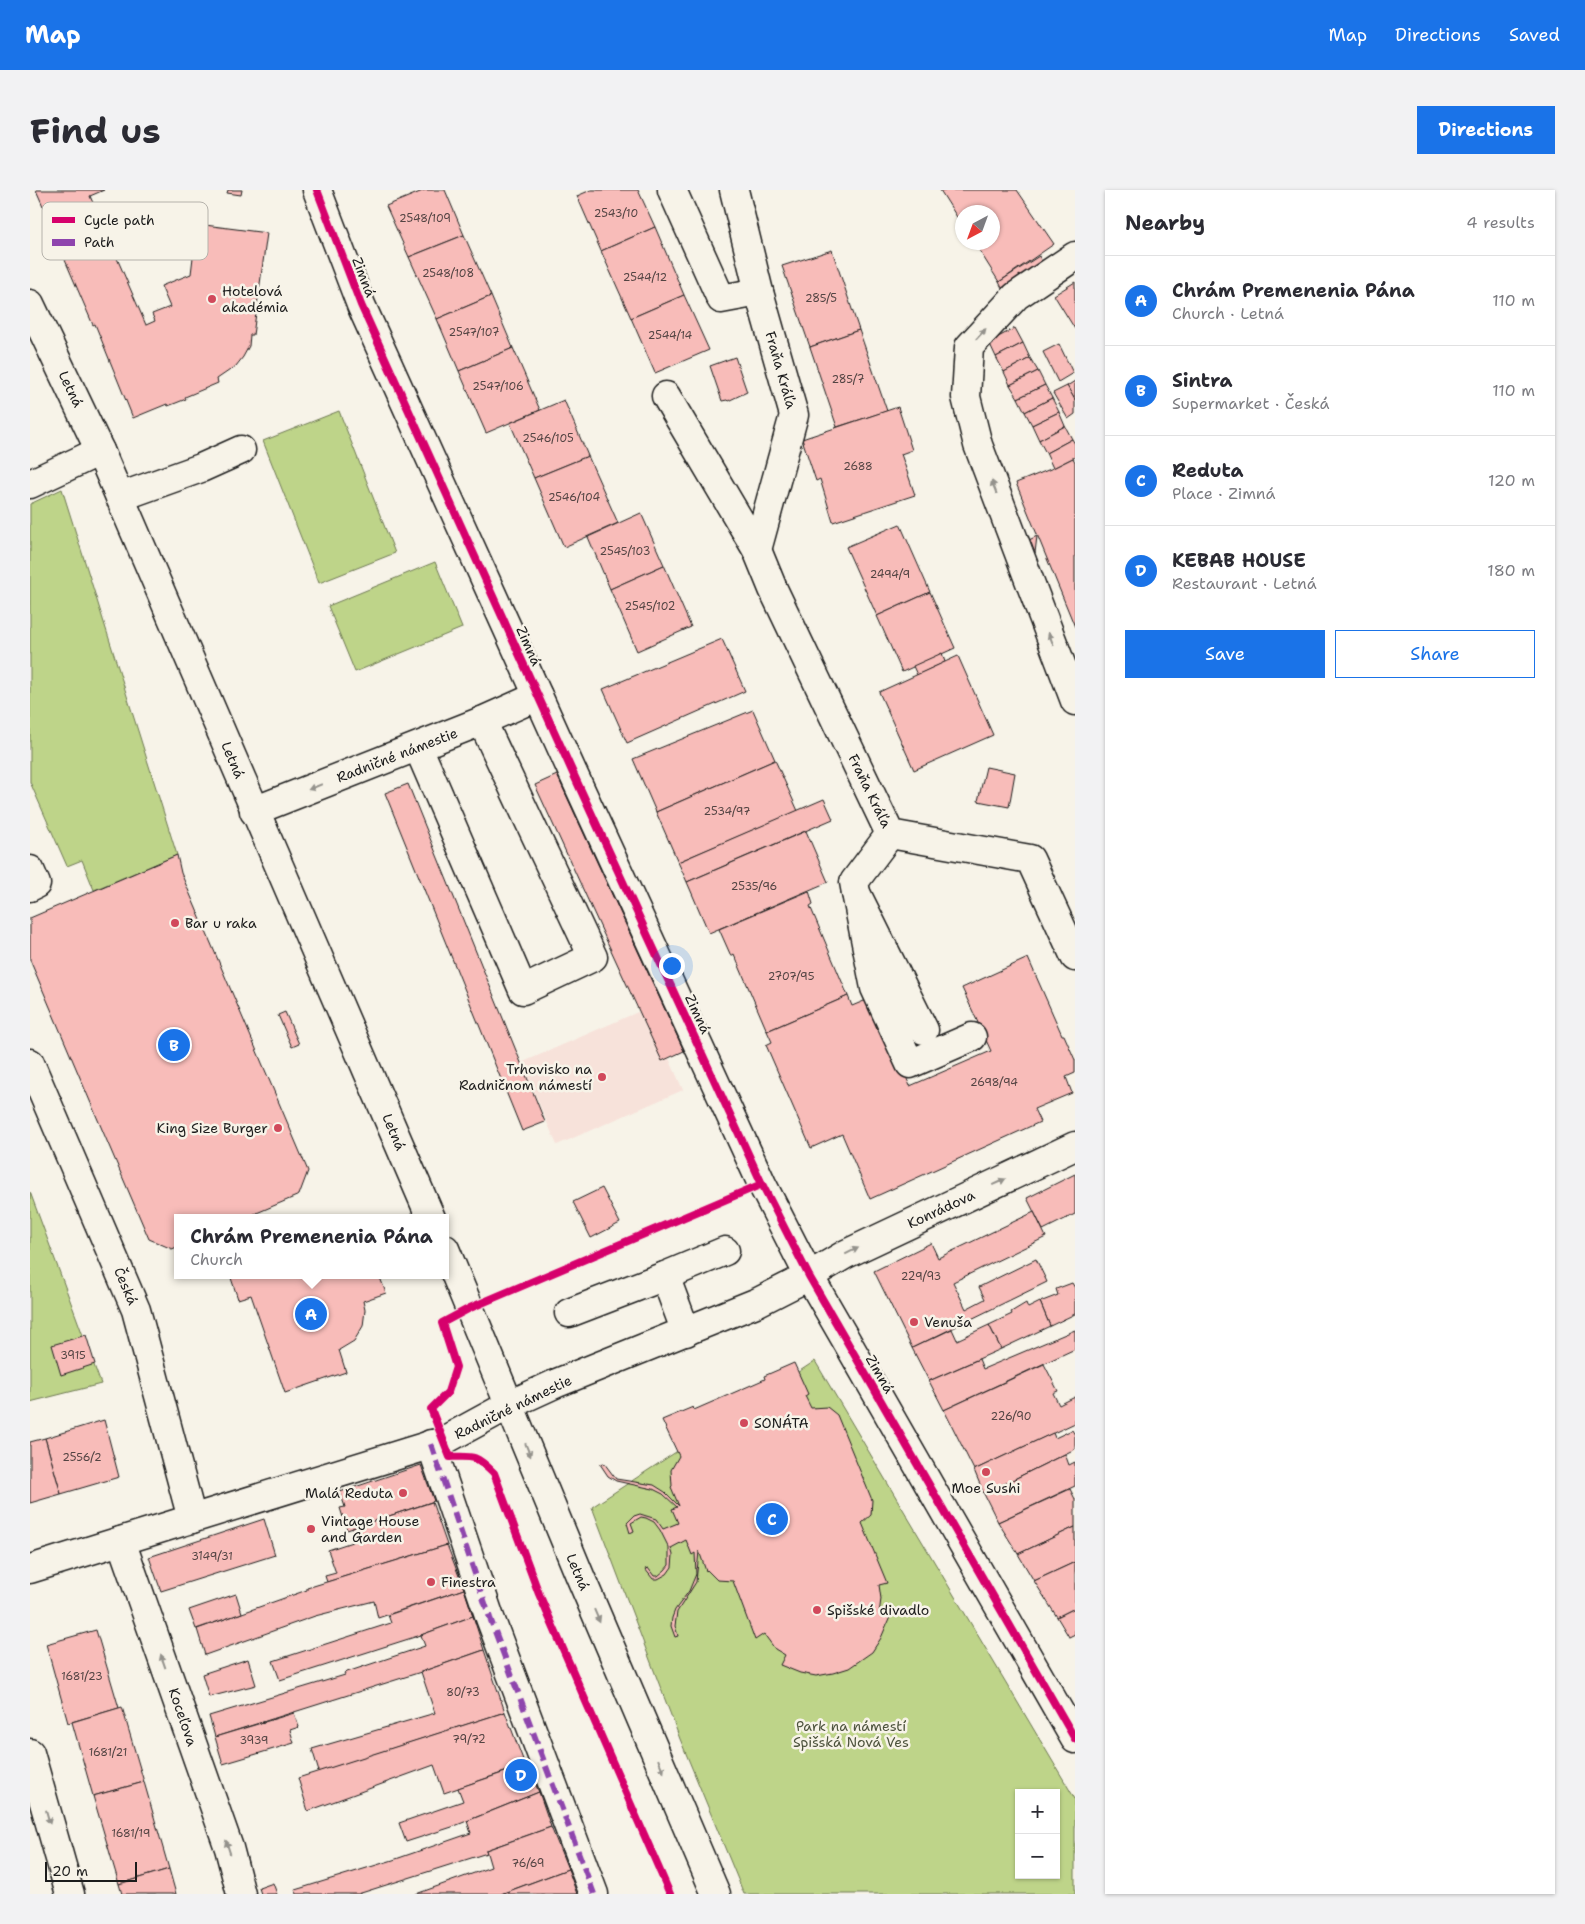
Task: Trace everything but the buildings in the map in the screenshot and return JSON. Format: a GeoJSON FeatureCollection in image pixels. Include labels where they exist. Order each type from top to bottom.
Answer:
{"type":"FeatureCollection","features":[{"type":"Feature","properties":{"kind":"street","name":"Zimná"},"geometry":{"type":"LineString","coordinates":[[317,190],[361,305],[762,1184],[810,1276],[1075,1738]]}},
{"type":"Feature","properties":{"kind":"street"},"geometry":{"type":"LineString","coordinates":[[672,190],[720,299],[758,292]]}},
{"type":"Feature","properties":{"kind":"street","name":"Fraňa Kráľa"},"geometry":{"type":"LineString","coordinates":[[734,190],[758,292],[794,415],[757,550]]}},
{"type":"Feature","properties":{"kind":"street"},"geometry":{"type":"LineString","coordinates":[[1075,256],[1016,296],[969,347],[966,397],[978,446],[1075,701]]}},
{"type":"Feature","properties":{"kind":"street","name":"Letná"},"geometry":{"type":"LineString","coordinates":[[30,304],[100,451],[429,1214]]}},
{"type":"Feature","properties":{"kind":"street","name":"Fraňa Kráľa"},"geometry":{"type":"LineString","coordinates":[[666,396],[757,550],[773,589],[890,834],[1030,860],[1075,957]]}},
{"type":"Feature","properties":{"kind":"street"},"geometry":{"type":"LineString","coordinates":[[120,497],[201,468],[241,450]]}},
{"type":"Feature","properties":{"kind":"street"},"geometry":{"type":"LineString","coordinates":[[30,484],[100,451]]}},
{"type":"Feature","properties":{"kind":"street","name":"Radničné námestie"},"geometry":{"type":"LineString","coordinates":[[254,811],[482,722],[538,696]]}},
{"type":"Feature","properties":{"kind":"street"},"geometry":{"type":"LineString","coordinates":[[418,747],[523,990],[593,957],[482,722]]}},
{"type":"Feature","properties":{"kind":"street"},"geometry":{"type":"LineString","coordinates":[[890,834],[854,882],[875,988],[910,1064],[972,1038]]}},
{"type":"Feature","properties":{"kind":"street"},"geometry":{"type":"LineString","coordinates":[[30,870],[36,884],[30,887]]}},
{"type":"Feature","properties":{"kind":"street"},"geometry":{"type":"LineString","coordinates":[[856,893],[924,1030]]}},
{"type":"Feature","properties":{"kind":"street","name":"Česká"},"geometry":{"type":"LineString","coordinates":[[30,1063],[136,1310],[192,1519]]}},
{"type":"Feature","properties":{"kind":"street","name":"Konrádova"},"geometry":{"type":"LineString","coordinates":[[810,1276],[846,1254],[1075,1146]]}},
{"type":"Feature","properties":{"kind":"street"},"geometry":{"type":"LineString","coordinates":[[569,1313],[725,1251]]}},
{"type":"Feature","properties":{"kind":"street","name":"Letná"},"geometry":{"type":"LineString","coordinates":[[449,1259],[580,1576],[716,1894]]}},
{"type":"Feature","properties":{"kind":"street"},"geometry":{"type":"LineString","coordinates":[[665,1276],[686,1332]]}},
{"type":"Feature","properties":{"kind":"street","name":"Radničné námestie"},"geometry":{"type":"LineString","coordinates":[[30,1569],[443,1441],[509,1405],[557,1383],[758,1302],[810,1276]]}},
{"type":"Feature","properties":{"kind":"street"},"geometry":{"type":"LineString","coordinates":[[430,1444],[490,1618],[594,1894]]}},
{"type":"Feature","properties":{"kind":"street","name":"Koceľova"},"geometry":{"type":"LineString","coordinates":[[121,1541],[229,1848],[242,1894]]}},
{"type":"Feature","properties":{"kind":"street"},"geometry":{"type":"LineString","coordinates":[[30,1753],[70,1894]]}},
{"type":"Feature","properties":{"kind":"shaded area","name":"Trhovisko na Radničnom námestí"},"geometry":{"type":"Polygon","coordinates":[[[647,1008],[683,1090],[557,1145],[521,1063],[647,1008]]]}},
{"type":"Feature","properties":{"kind":"green space"},"geometry":{"type":"Polygon","coordinates":[[[339,411],[395,553],[319,583],[263,441],[339,411]]]}},
{"type":"Feature","properties":{"kind":"green space"},"geometry":{"type":"Polygon","coordinates":[[[62,489],[177,855],[94,890],[82,860],[67,866],[30,782],[30,504],[62,489]]]}},
{"type":"Feature","properties":{"kind":"green space"},"geometry":{"type":"Polygon","coordinates":[[[435,562],[462,628],[355,672],[328,606],[435,562]]]}},
{"type":"Feature","properties":{"kind":"green space"},"geometry":{"type":"Polygon","coordinates":[[[30,1192],[101,1384],[30,1402],[30,1192]]]}},
{"type":"Feature","properties":{"kind":"green space","name":"Park na námestí Spišská Nová Ves"},"geometry":{"type":"Polygon","coordinates":[[[815,1361],[1075,1799],[1075,1894],[744,1894],[680,1739],[592,1507],[815,1361]]]}},
{"type":"Feature","properties":{"kind":"marked path"},"geometry":{"type":"LineString","coordinates":[[431,1444],[490,1618],[594,1894]]}},
{"type":"Feature","properties":{"kind":"cycle path"},"geometry":{"type":"LineString","coordinates":[[317,190],[361,305],[762,1184],[809,1276],[1075,1739]]}},
{"type":"Feature","properties":{"kind":"cycle path"},"geometry":{"type":"LineString","coordinates":[[670,1894],[539,1594],[494,1473],[474,1458],[450,1457],[431,1409],[448,1392],[456,1367],[442,1323],[470,1308],[762,1184]]}},
{"type":"Feature","properties":{"kind":"place","name":"Hotelová akadémia"},"geometry":{"type":"Point","coordinates":[212,299]}},
{"type":"Feature","properties":{"kind":"place","name":"Bar u raka"},"geometry":{"type":"Point","coordinates":[175,923]}},
{"type":"Feature","properties":{"kind":"place","name":"Sintra"},"geometry":{"type":"Point","coordinates":[174,1045]}},
{"type":"Feature","properties":{"kind":"place","name":"Trhovisko na Radničnom námestí"},"geometry":{"type":"Point","coordinates":[602,1077]}},
{"type":"Feature","properties":{"kind":"place","name":"King Size Burger"},"geometry":{"type":"Point","coordinates":[278,1128]}},
{"type":"Feature","properties":{"kind":"place","name":"Chrám Premenenia Pána"},"geometry":{"type":"Point","coordinates":[311,1314]}},
{"type":"Feature","properties":{"kind":"place","name":"Venuša"},"geometry":{"type":"Point","coordinates":[914,1322]}},
{"type":"Feature","properties":{"kind":"place","name":"SONÁTA"},"geometry":{"type":"Point","coordinates":[744,1423]}},
{"type":"Feature","properties":{"kind":"place","name":"Moe Sushi"},"geometry":{"type":"Point","coordinates":[986,1472]}},
{"type":"Feature","properties":{"kind":"place","name":"Malá Reduta"},"geometry":{"type":"Point","coordinates":[403,1493]}},
{"type":"Feature","properties":{"kind":"place","name":"Reduta"},"geometry":{"type":"Point","coordinates":[772,1519]}},
{"type":"Feature","properties":{"kind":"place","name":"Vintage House and Garden"},"geometry":{"type":"Point","coordinates":[311,1529]}},
{"type":"Feature","properties":{"kind":"place","name":"Finestra"},"geometry":{"type":"Point","coordinates":[431,1582]}},
{"type":"Feature","properties":{"kind":"place","name":"Spišské divadlo"},"geometry":{"type":"Point","coordinates":[817,1610]}},
{"type":"Feature","properties":{"kind":"place","name":"KEBAB HOUSE"},"geometry":{"type":"Point","coordinates":[521,1775]}}]}
